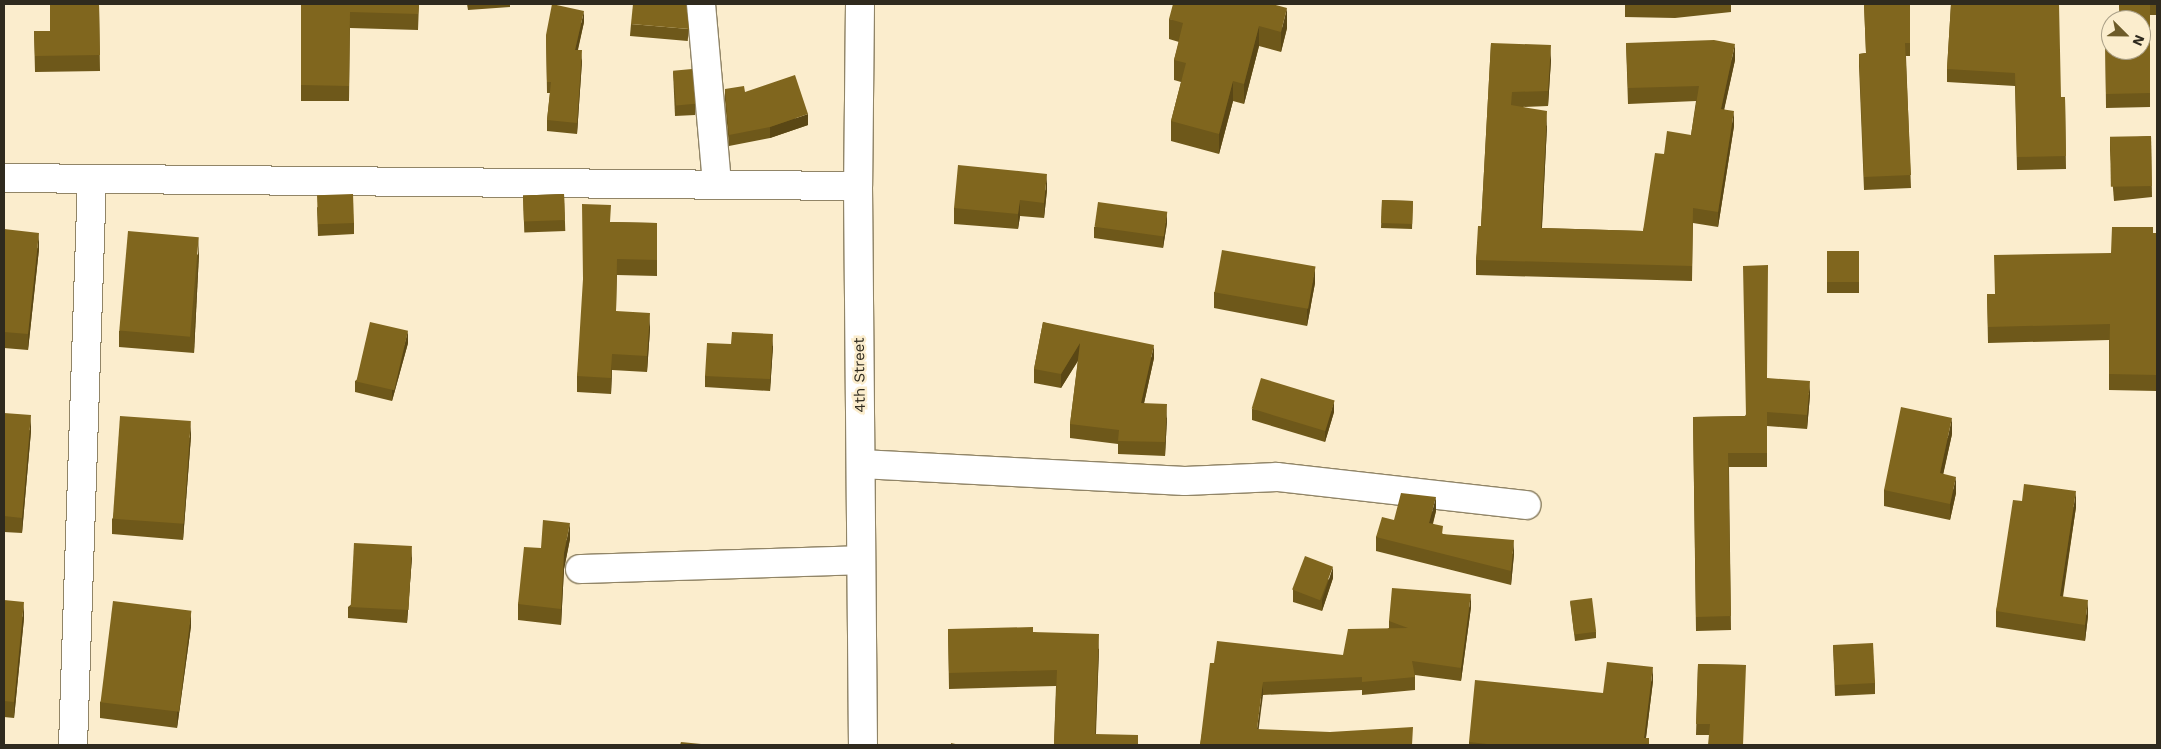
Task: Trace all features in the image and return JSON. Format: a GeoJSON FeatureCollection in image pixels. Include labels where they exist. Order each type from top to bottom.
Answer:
{"type":"FeatureCollection","features":[{"type":"Feature","properties":{"kind":"street"},"geometry":{"type":"LineString","coordinates":[[701,4],[717,184]]}},
{"type":"Feature","properties":{"kind":"street","name":"4th Street"},"geometry":{"type":"LineString","coordinates":[[860,4],[858,186],[863,745]]}},
{"type":"Feature","properties":{"kind":"street"},"geometry":{"type":"LineString","coordinates":[[4,178],[858,186]]}},
{"type":"Feature","properties":{"kind":"street"},"geometry":{"type":"LineString","coordinates":[[73,745],[92,178]]}},
{"type":"Feature","properties":{"kind":"street"},"geometry":{"type":"LineString","coordinates":[[861,464],[1185,481],[1278,477],[1526,505]]}},
{"type":"Feature","properties":{"kind":"street"},"geometry":{"type":"LineString","coordinates":[[580,569],[860,560]]}},
{"type":"Feature","properties":{"kind":"building"},"geometry":{"type":"Polygon","coordinates":[[[50,4],[99,4],[100,55],[35,56],[34,31],[50,31],[50,4]]]}},
{"type":"Feature","properties":{"kind":"building"},"geometry":{"type":"Polygon","coordinates":[[[301,4],[419,4],[418,14],[350,12],[349,86],[301,85],[301,4]]]}},
{"type":"Feature","properties":{"kind":"building"},"geometry":{"type":"Polygon","coordinates":[[[552,4],[584,11],[575,50],[582,50],[577,123],[547,120],[551,82],[547,82],[546,35],[552,4]]]}},
{"type":"Feature","properties":{"kind":"building"},"geometry":{"type":"Polygon","coordinates":[[[633,4],[686,4],[689,29],[631,24],[633,4]]]}},
{"type":"Feature","properties":{"kind":"building"},"geometry":{"type":"Polygon","coordinates":[[[1173,4],[1272,4],[1287,8],[1281,32],[1259,26],[1244,84],[1233,81],[1219,134],[1171,121],[1186,63],[1174,60],[1183,23],[1169,19],[1173,4]]]}},
{"type":"Feature","properties":{"kind":"building"},"geometry":{"type":"Polygon","coordinates":[[[1634,4],[1683,4],[1675,5],[1634,4]]]}},
{"type":"Feature","properties":{"kind":"building"},"geometry":{"type":"Polygon","coordinates":[[[1864,4],[1910,4],[1910,43],[1905,43],[1911,175],[1864,177],[1859,54],[1866,53],[1864,4]]]}},
{"type":"Feature","properties":{"kind":"building"},"geometry":{"type":"Polygon","coordinates":[[[1951,4],[2059,4],[2061,97],[2065,97],[2066,156],[2017,157],[2015,73],[1947,69],[1951,4]]]}},
{"type":"Feature","properties":{"kind":"building"},"geometry":{"type":"Polygon","coordinates":[[[2119,4],[2150,4],[2150,10],[2119,10],[2119,4]]]}},
{"type":"Feature","properties":{"kind":"building"},"geometry":{"type":"Polygon","coordinates":[[[1714,40],[1735,44],[1721,109],[1734,111],[1718,212],[1693,208],[1692,266],[1476,260],[1478,226],[1481,226],[1491,43],[1551,45],[1548,91],[1512,92],[1511,105],[1547,111],[1541,228],[1643,231],[1655,153],[1664,154],[1667,131],[1691,135],[1699,86],[1628,88],[1626,43],[1714,40]]]}},
{"type":"Feature","properties":{"kind":"building"},"geometry":{"type":"Polygon","coordinates":[[[2106,60],[2150,60],[2150,93],[2106,94],[2106,60]]]}},
{"type":"Feature","properties":{"kind":"building"},"geometry":{"type":"Polygon","coordinates":[[[692,69],[695,104],[676,106],[673,71],[692,69]]]}},
{"type":"Feature","properties":{"kind":"building"},"geometry":{"type":"Polygon","coordinates":[[[795,75],[808,114],[770,127],[729,135],[725,89],[744,86],[745,92],[795,75]]]}},
{"type":"Feature","properties":{"kind":"building"},"geometry":{"type":"Polygon","coordinates":[[[2151,136],[2152,186],[2111,187],[2110,137],[2151,136]]]}},
{"type":"Feature","properties":{"kind":"building"},"geometry":{"type":"Polygon","coordinates":[[[958,165],[1047,174],[1044,203],[1020,200],[1018,214],[954,208],[958,165]]]}},
{"type":"Feature","properties":{"kind":"building"},"geometry":{"type":"Polygon","coordinates":[[[353,194],[354,223],[318,224],[317,195],[353,194]]]}},
{"type":"Feature","properties":{"kind":"building"},"geometry":{"type":"Polygon","coordinates":[[[564,194],[565,220],[524,221],[523,195],[564,194]]]}},
{"type":"Feature","properties":{"kind":"building"},"geometry":{"type":"Polygon","coordinates":[[[1382,200],[1413,201],[1412,224],[1381,223],[1382,200]]]}},
{"type":"Feature","properties":{"kind":"building"},"geometry":{"type":"Polygon","coordinates":[[[1098,202],[1167,212],[1164,236],[1095,227],[1098,202]]]}},
{"type":"Feature","properties":{"kind":"building"},"geometry":{"type":"Polygon","coordinates":[[[582,204],[611,205],[610,222],[657,223],[657,260],[617,259],[616,311],[650,313],[647,356],[612,354],[611,378],[577,376],[583,279],[582,204]]]}},
{"type":"Feature","properties":{"kind":"building"},"geometry":{"type":"Polygon","coordinates":[[[2112,227],[2153,227],[2153,233],[2157,233],[2157,375],[2109,374],[2110,324],[1988,327],[1987,294],[1995,294],[1994,255],[2111,253],[2112,227]]]}},
{"type":"Feature","properties":{"kind":"building"},"geometry":{"type":"Polygon","coordinates":[[[4,229],[39,233],[28,334],[4,332],[4,229]]]}},
{"type":"Feature","properties":{"kind":"building"},"geometry":{"type":"Polygon","coordinates":[[[128,231],[199,237],[190,337],[119,331],[128,231]]]}},
{"type":"Feature","properties":{"kind":"building"},"geometry":{"type":"Polygon","coordinates":[[[1222,250],[1316,266],[1308,309],[1215,292],[1222,250]]]}},
{"type":"Feature","properties":{"kind":"building"},"geometry":{"type":"Polygon","coordinates":[[[1827,251],[1859,251],[1859,282],[1827,282],[1827,251]]]}},
{"type":"Feature","properties":{"kind":"building"},"geometry":{"type":"Polygon","coordinates":[[[1768,265],[1767,378],[1810,381],[1807,415],[1767,412],[1767,453],[1728,453],[1731,616],[1696,617],[1693,417],[1746,416],[1743,266],[1768,265]]]}},
{"type":"Feature","properties":{"kind":"building"},"geometry":{"type":"Polygon","coordinates":[[[370,322],[408,331],[394,390],[356,381],[370,322]]]}},
{"type":"Feature","properties":{"kind":"building"},"geometry":{"type":"Polygon","coordinates":[[[1043,322],[1154,345],[1141,403],[1167,404],[1165,442],[1118,441],[1119,430],[1070,424],[1080,343],[1061,374],[1034,369],[1043,322]]]}},
{"type":"Feature","properties":{"kind":"building"},"geometry":{"type":"Polygon","coordinates":[[[732,332],[773,334],[770,379],[705,376],[707,343],[731,344],[732,332]]]}},
{"type":"Feature","properties":{"kind":"building"},"geometry":{"type":"Polygon","coordinates":[[[1261,378],[1335,401],[1325,431],[1252,409],[1261,378]]]}},
{"type":"Feature","properties":{"kind":"building"},"geometry":{"type":"Polygon","coordinates":[[[1901,407],[1952,418],[1940,473],[1956,477],[1950,504],[1884,490],[1901,407]]]}},
{"type":"Feature","properties":{"kind":"building"},"geometry":{"type":"Polygon","coordinates":[[[4,413],[31,415],[22,518],[4,516],[4,413]]]}},
{"type":"Feature","properties":{"kind":"building"},"geometry":{"type":"Polygon","coordinates":[[[120,416],[191,421],[184,524],[113,519],[120,416]]]}},
{"type":"Feature","properties":{"kind":"building"},"geometry":{"type":"Polygon","coordinates":[[[2024,484],[2076,491],[2060,596],[2088,600],[2085,625],[1996,611],[2013,500],[2022,501],[2024,484]]]}},
{"type":"Feature","properties":{"kind":"building"},"geometry":{"type":"Polygon","coordinates":[[[1401,493],[1436,497],[1429,523],[1443,526],[1442,534],[1514,540],[1511,571],[1376,537],[1382,517],[1394,520],[1401,493]]]}},
{"type":"Feature","properties":{"kind":"building"},"geometry":{"type":"Polygon","coordinates":[[[543,520],[570,523],[564,553],[561,609],[518,604],[524,547],[541,548],[543,520]]]}},
{"type":"Feature","properties":{"kind":"building"},"geometry":{"type":"Polygon","coordinates":[[[354,543],[412,546],[409,610],[351,607],[354,543]]]}},
{"type":"Feature","properties":{"kind":"building"},"geometry":{"type":"Polygon","coordinates":[[[1305,556],[1333,567],[1320,600],[1292,590],[1305,556]]]}},
{"type":"Feature","properties":{"kind":"building"},"geometry":{"type":"Polygon","coordinates":[[[1392,588],[1471,594],[1461,668],[1412,661],[1415,677],[1362,682],[1362,677],[1263,682],[1257,729],[1330,732],[1413,727],[1412,745],[1200,745],[1210,663],[1214,663],[1217,641],[1343,655],[1348,629],[1408,628],[1389,621],[1392,588]]]}},
{"type":"Feature","properties":{"kind":"building"},"geometry":{"type":"Polygon","coordinates":[[[1592,598],[1596,632],[1574,634],[1570,601],[1592,598]]]}},
{"type":"Feature","properties":{"kind":"building"},"geometry":{"type":"Polygon","coordinates":[[[4,600],[24,602],[14,702],[4,701],[4,600]]]}},
{"type":"Feature","properties":{"kind":"building"},"geometry":{"type":"Polygon","coordinates":[[[113,601],[191,611],[179,712],[101,702],[113,601]]]}},
{"type":"Feature","properties":{"kind":"building"},"geometry":{"type":"Polygon","coordinates":[[[1033,627],[1033,632],[1099,634],[1095,734],[1138,735],[1138,745],[1054,745],[1057,670],[949,673],[948,629],[1033,627]]]}},
{"type":"Feature","properties":{"kind":"building"},"geometry":{"type":"Polygon","coordinates":[[[1873,643],[1875,683],[1835,685],[1833,645],[1873,643]]]}},
{"type":"Feature","properties":{"kind":"building"},"geometry":{"type":"Polygon","coordinates":[[[1607,662],[1653,667],[1644,738],[1649,738],[1649,745],[1496,745],[1469,742],[1475,680],[1603,693],[1607,662]]]}},
{"type":"Feature","properties":{"kind":"building"},"geometry":{"type":"Polygon","coordinates":[[[1698,664],[1746,665],[1743,745],[1708,745],[1710,724],[1696,724],[1698,664]]]}},
{"type":"Feature","properties":{"kind":"building"},"geometry":{"type":"Polygon","coordinates":[[[681,742],[711,745],[680,745],[681,742]]]}}]}
